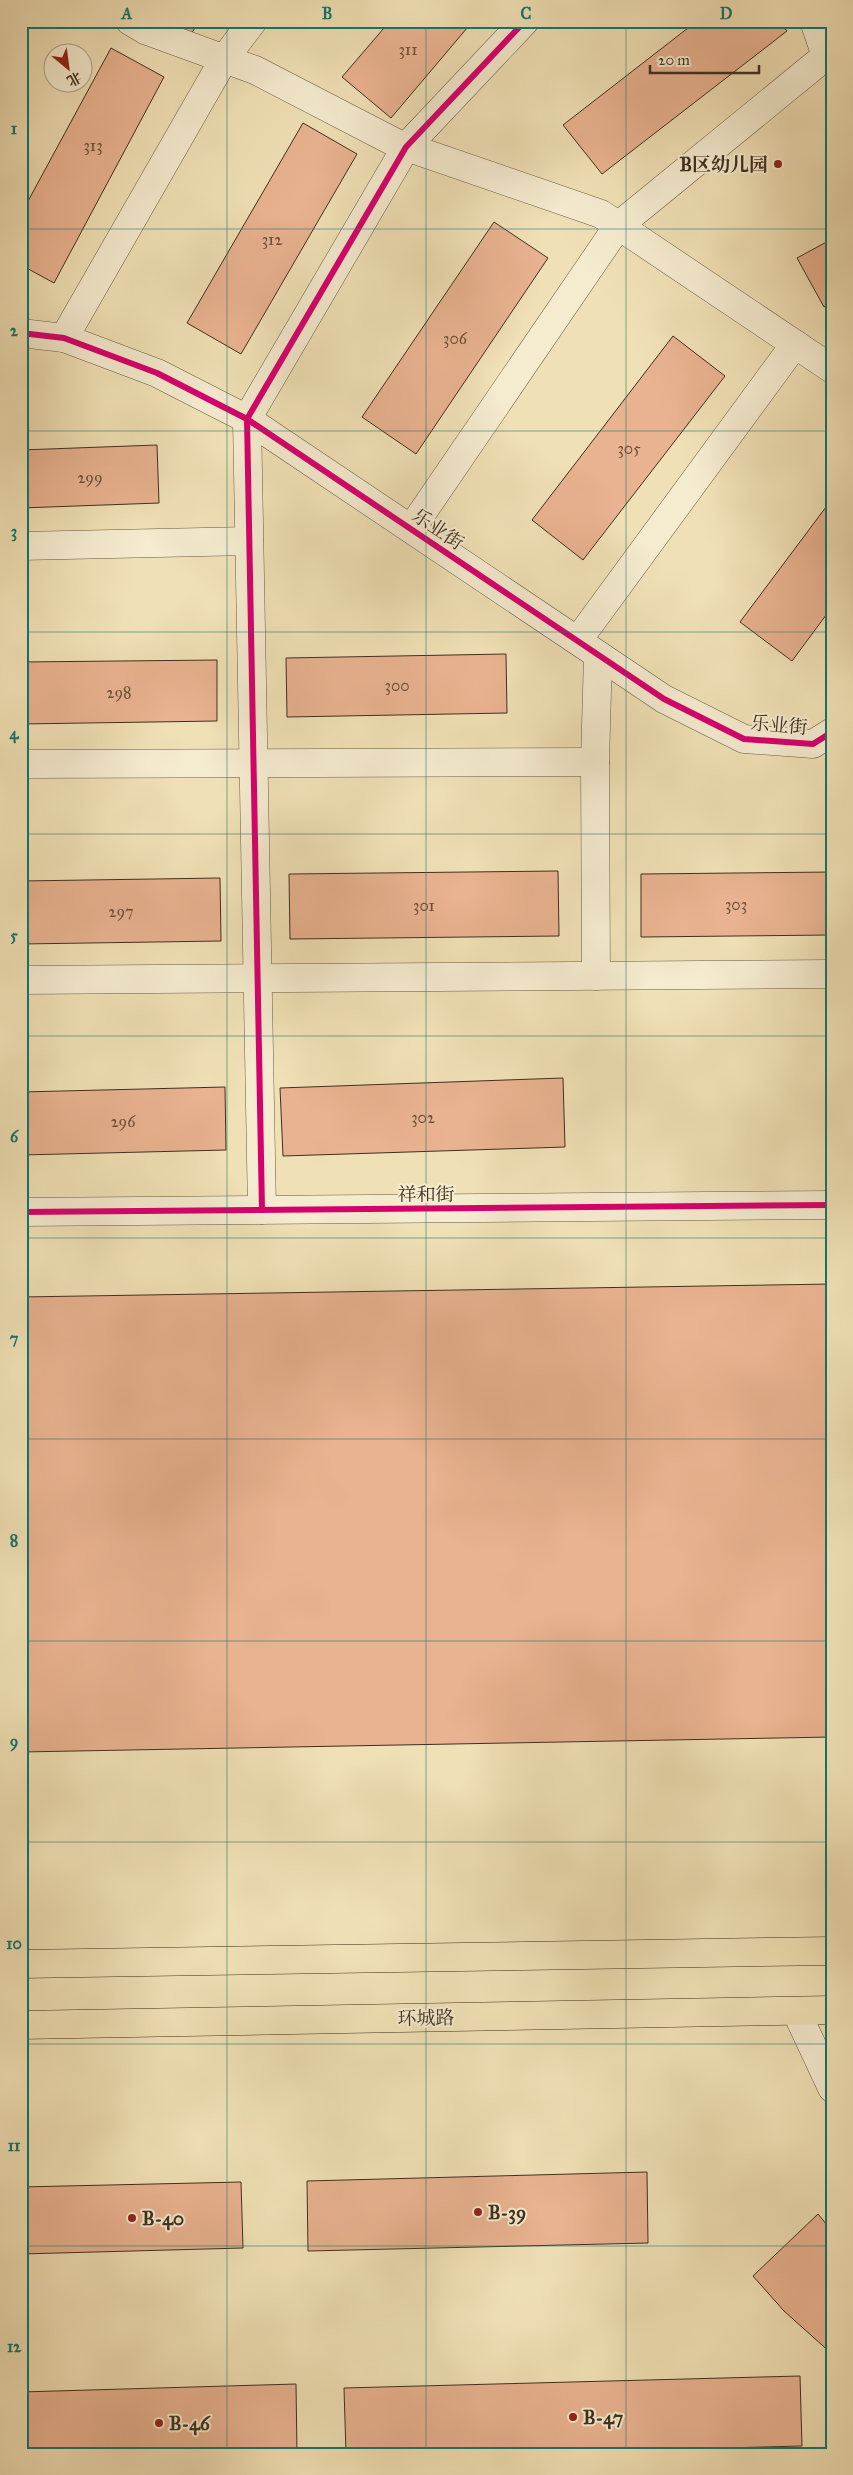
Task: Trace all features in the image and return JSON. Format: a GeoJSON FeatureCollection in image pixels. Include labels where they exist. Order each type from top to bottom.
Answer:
{"type":"FeatureCollection","features":[{"type":"Feature","properties":{"kind":"main road"},"geometry":{"type":"LineString","coordinates":[[21,1964],[832,1951]]}},
{"type":"Feature","properties":{"kind":"main road","name":"环城路"},"geometry":{"type":"LineString","coordinates":[[21,2025],[832,2010]]}},
{"type":"Feature","properties":{"kind":"street"},"geometry":{"type":"LineString","coordinates":[[130,21],[145,30],[255,70],[406,147],[601,214],[832,368]]}},
{"type":"Feature","properties":{"kind":"street"},"geometry":{"type":"LineString","coordinates":[[64,338],[224,59],[253,21]]}},
{"type":"Feature","properties":{"kind":"street"},"geometry":{"type":"LineString","coordinates":[[262,1210],[247,419],[406,147],[525,21]]}},
{"type":"Feature","properties":{"kind":"street"},"geometry":{"type":"LineString","coordinates":[[411,528],[618,226],[826,56],[814,21]]}},
{"type":"Feature","properties":{"kind":"street","name":"乐业街"},"geometry":{"type":"LineString","coordinates":[[21,333],[64,338],[157,373],[247,419],[664,699],[744,739],[813,744],[832,732]]}},
{"type":"Feature","properties":{"kind":"street"},"geometry":{"type":"LineString","coordinates":[[596,976],[595,762],[588,648],[795,344]]}},
{"type":"Feature","properties":{"kind":"street"},"geometry":{"type":"LineString","coordinates":[[21,546],[249,541]]}},
{"type":"Feature","properties":{"kind":"street"},"geometry":{"type":"LineString","coordinates":[[21,764],[253,765],[595,762]]}},
{"type":"Feature","properties":{"kind":"street"},"geometry":{"type":"LineString","coordinates":[[21,980],[832,974]]}},
{"type":"Feature","properties":{"kind":"street","name":"祥和街"},"geometry":{"type":"LineString","coordinates":[[21,1212],[832,1205]]}},
{"type":"Feature","properties":{"kind":"street"},"geometry":{"type":"LineString","coordinates":[[796,2011],[832,2088]]}},
{"type":"Feature","properties":{"kind":"building"},"geometry":{"type":"Polygon","coordinates":[[[166,21],[200,21],[188,38],[166,21]]]}},
{"type":"Feature","properties":{"kind":"building"},"geometry":{"type":"Polygon","coordinates":[[[390,21],[473,21],[391,118],[342,77],[390,21]]]}},
{"type":"Feature","properties":{"kind":"building"},"geometry":{"type":"Polygon","coordinates":[[[697,21],[779,21],[787,31],[602,174],[563,125],[697,21]]]}},
{"type":"Feature","properties":{"kind":"building"},"geometry":{"type":"Polygon","coordinates":[[[111,48],[164,77],[54,283],[21,265],[21,214],[87,92],[92,92],[92,83],[111,48]]]}},
{"type":"Feature","properties":{"kind":"building"},"geometry":{"type":"Polygon","coordinates":[[[303,123],[357,154],[241,354],[187,323],[303,123]]]}},
{"type":"Feature","properties":{"kind":"building"},"geometry":{"type":"Polygon","coordinates":[[[494,222],[548,258],[416,454],[362,417],[494,222]]]}},
{"type":"Feature","properties":{"kind":"building"},"geometry":{"type":"Polygon","coordinates":[[[832,239],[832,302],[824,307],[797,258],[832,239]]]}},
{"type":"Feature","properties":{"kind":"building"},"geometry":{"type":"Polygon","coordinates":[[[673,336],[725,376],[583,560],[532,520],[673,336]]]}},
{"type":"Feature","properties":{"kind":"building"},"geometry":{"type":"Polygon","coordinates":[[[157,445],[159,503],[21,508],[21,450],[157,445]]]}},
{"type":"Feature","properties":{"kind":"building"},"geometry":{"type":"Polygon","coordinates":[[[832,499],[832,607],[792,661],[740,622],[832,499]]]}},
{"type":"Feature","properties":{"kind":"building"},"geometry":{"type":"Polygon","coordinates":[[[506,654],[507,713],[287,717],[286,658],[506,654]]]}},
{"type":"Feature","properties":{"kind":"building"},"geometry":{"type":"Polygon","coordinates":[[[217,660],[217,721],[21,724],[21,662],[217,660]]]}},
{"type":"Feature","properties":{"kind":"building"},"geometry":{"type":"Polygon","coordinates":[[[558,871],[559,936],[290,939],[289,874],[558,871]]]}},
{"type":"Feature","properties":{"kind":"building"},"geometry":{"type":"Polygon","coordinates":[[[832,872],[832,935],[641,937],[641,874],[832,872]]]}},
{"type":"Feature","properties":{"kind":"building"},"geometry":{"type":"Polygon","coordinates":[[[220,878],[221,941],[21,944],[21,881],[220,878]]]}},
{"type":"Feature","properties":{"kind":"building"},"geometry":{"type":"Polygon","coordinates":[[[563,1078],[565,1147],[283,1156],[280,1088],[563,1078]]]}},
{"type":"Feature","properties":{"kind":"building"},"geometry":{"type":"Polygon","coordinates":[[[225,1087],[226,1150],[21,1155],[21,1092],[225,1087]]]}},
{"type":"Feature","properties":{"kind":"building"},"geometry":{"type":"Polygon","coordinates":[[[832,1284],[832,1737],[21,1752],[21,1297],[832,1284]]]}},
{"type":"Feature","properties":{"kind":"building","name":"B-39"},"geometry":{"type":"Polygon","coordinates":[[[647,2172],[648,2243],[308,2251],[307,2181],[647,2172]]]}},
{"type":"Feature","properties":{"kind":"building","name":"B-40"},"geometry":{"type":"Polygon","coordinates":[[[241,2182],[243,2248],[21,2254],[21,2187],[241,2182]]]}},
{"type":"Feature","properties":{"kind":"building"},"geometry":{"type":"Polygon","coordinates":[[[818,2214],[832,2231],[832,2354],[784,2311],[753,2276],[818,2214]]]}},
{"type":"Feature","properties":{"kind":"building","name":"B-47"},"geometry":{"type":"Polygon","coordinates":[[[800,2376],[802,2446],[490,2454],[346,2454],[344,2388],[800,2376]]]}},
{"type":"Feature","properties":{"kind":"building","name":"B-46"},"geometry":{"type":"Polygon","coordinates":[[[296,2384],[297,2454],[21,2454],[21,2392],[296,2384]]]}},
{"type":"Feature","properties":{"kind":"cycle path"},"geometry":{"type":"LineString","coordinates":[[262,1210],[247,419],[406,147],[525,21]]}},
{"type":"Feature","properties":{"kind":"cycle path"},"geometry":{"type":"LineString","coordinates":[[21,333],[64,338],[157,373],[247,419],[664,699],[744,739],[813,744],[832,732]]}},
{"type":"Feature","properties":{"kind":"cycle path"},"geometry":{"type":"LineString","coordinates":[[21,1212],[832,1205]]}},
{"type":"Feature","properties":{"kind":"place","name":"B区幼儿园"},"geometry":{"type":"Point","coordinates":[778,164]}},
{"type":"Feature","properties":{"kind":"place","name":"B-39"},"geometry":{"type":"Point","coordinates":[478,2212]}},
{"type":"Feature","properties":{"kind":"place","name":"B-40"},"geometry":{"type":"Point","coordinates":[132,2218]}},
{"type":"Feature","properties":{"kind":"place","name":"B-47"},"geometry":{"type":"Point","coordinates":[573,2417]}},
{"type":"Feature","properties":{"kind":"place","name":"B-46"},"geometry":{"type":"Point","coordinates":[159,2423]}}]}
